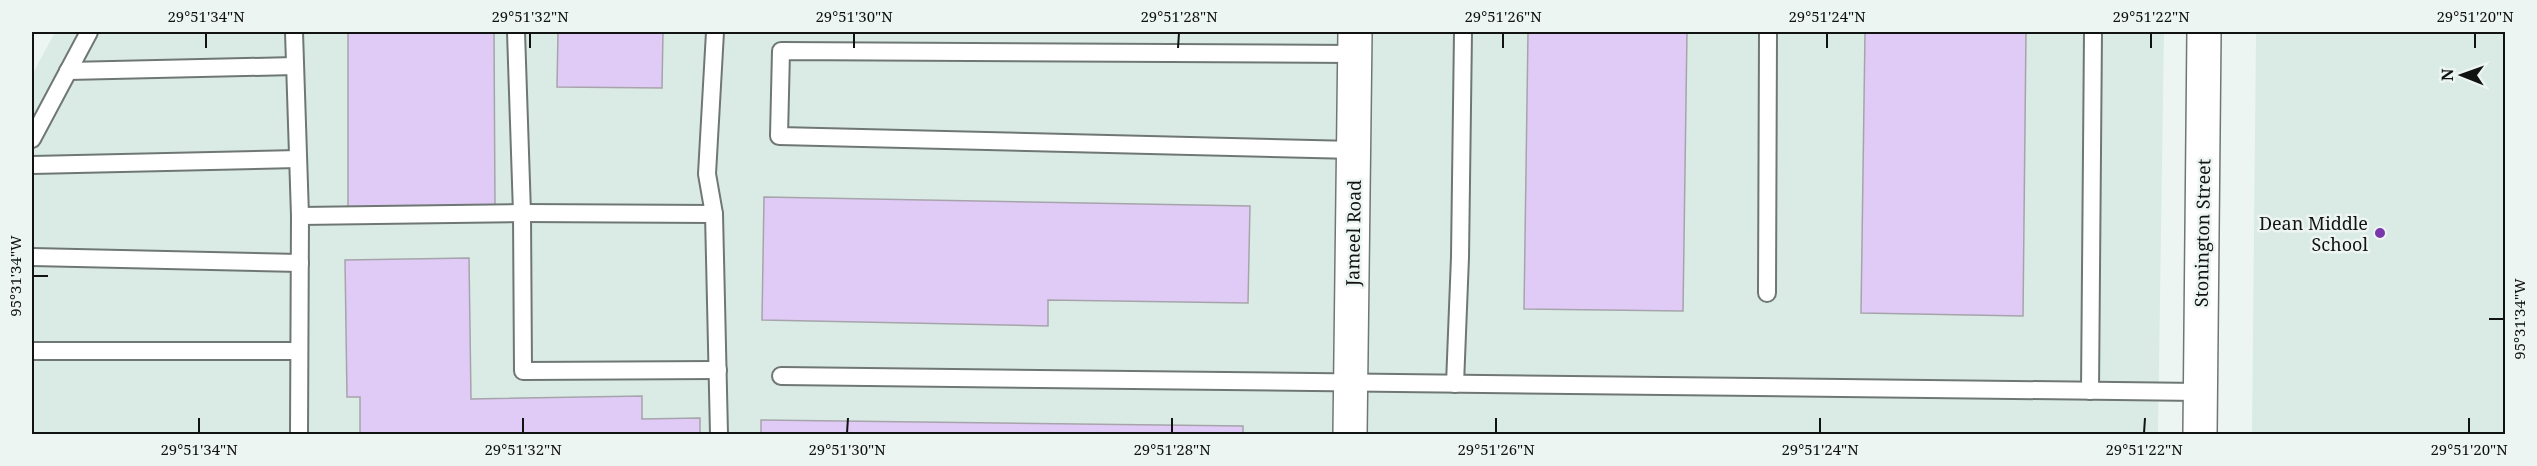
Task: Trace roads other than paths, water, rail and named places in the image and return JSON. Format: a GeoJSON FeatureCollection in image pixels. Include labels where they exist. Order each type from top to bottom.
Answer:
{"type":"FeatureCollection","features":[{"type":"Feature","properties":{"kind":"street","name":"Stonington Street"},"geometry":{"type":"LineString","coordinates":[[2200,435],[2204,32]]}},
{"type":"Feature","properties":{"kind":"street","name":"Jameel Road"},"geometry":{"type":"LineString","coordinates":[[1350,435],[1355,43]]}},
{"type":"Feature","properties":{"kind":"lane"},"geometry":{"type":"LineString","coordinates":[[32,139],[89,32]]}},
{"type":"Feature","properties":{"kind":"lane"},"geometry":{"type":"LineString","coordinates":[[294,32],[300,216],[299,435]]}},
{"type":"Feature","properties":{"kind":"lane"},"geometry":{"type":"LineString","coordinates":[[516,32],[522,213],[523,371],[718,370]]}},
{"type":"Feature","properties":{"kind":"lane"},"geometry":{"type":"LineString","coordinates":[[715,32],[707,174],[714,214],[719,435]]}},
{"type":"Feature","properties":{"kind":"lane"},"geometry":{"type":"LineString","coordinates":[[1455,384],[1461,257],[1463,32]]}},
{"type":"Feature","properties":{"kind":"lane"},"geometry":{"type":"LineString","coordinates":[[1767,293],[1768,32]]}},
{"type":"Feature","properties":{"kind":"lane"},"geometry":{"type":"LineString","coordinates":[[2090,391],[2093,32]]}},
{"type":"Feature","properties":{"kind":"lane"},"geometry":{"type":"LineString","coordinates":[[1354,150],[779,136],[781,51],[1355,43]]}},
{"type":"Feature","properties":{"kind":"lane"},"geometry":{"type":"LineString","coordinates":[[68,71],[295,66]]}},
{"type":"Feature","properties":{"kind":"lane"},"geometry":{"type":"LineString","coordinates":[[32,165],[298,159]]}},
{"type":"Feature","properties":{"kind":"lane"},"geometry":{"type":"LineString","coordinates":[[300,216],[522,213],[714,214]]}},
{"type":"Feature","properties":{"kind":"lane"},"geometry":{"type":"LineString","coordinates":[[32,257],[300,263]]}},
{"type":"Feature","properties":{"kind":"lane"},"geometry":{"type":"LineString","coordinates":[[32,351],[299,351]]}},
{"type":"Feature","properties":{"kind":"lane"},"geometry":{"type":"LineString","coordinates":[[781,376],[2200,392]]}},
{"type":"Feature","properties":{"kind":"place","name":"Dean Middle School"},"geometry":{"type":"Point","coordinates":[2380,233]}}]}
